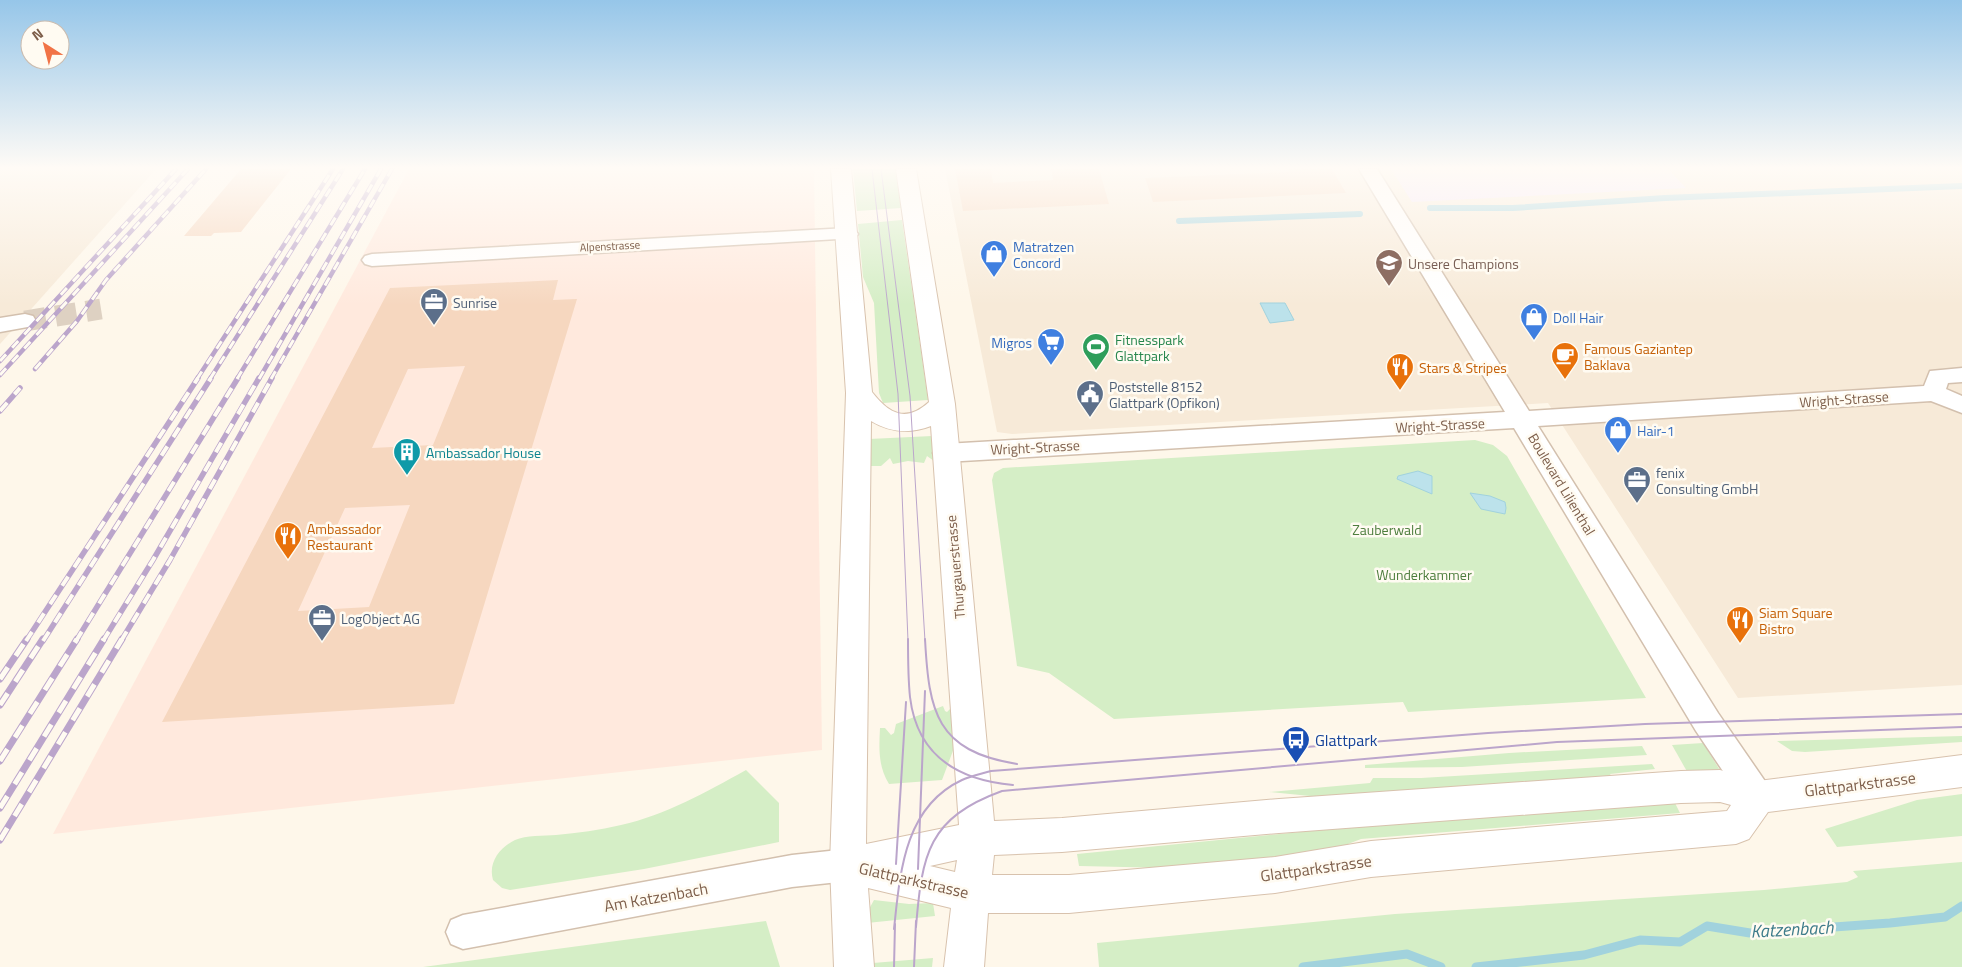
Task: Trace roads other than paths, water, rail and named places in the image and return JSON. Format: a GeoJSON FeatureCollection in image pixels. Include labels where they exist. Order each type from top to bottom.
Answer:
{"type":"FeatureCollection","features":[{"type":"Feature","properties":{"kind":"main road"},"geometry":{"type":"LineString","coordinates":[[846,214],[860,393],[856,476],[848,865],[854,967]]}},
{"type":"Feature","properties":{"kind":"main road","name":"Thurgauerstrasse"},"geometry":{"type":"LineString","coordinates":[[913,214],[942,404],[976,800],[977,839],[964,967]]}},
{"type":"Feature","properties":{"kind":"main road"},"geometry":{"type":"LineString","coordinates":[[860,393],[875,413],[889,422],[920,420],[936,411],[942,404]]}},
{"type":"Feature","properties":{"kind":"main road","name":"Glattparkstrasse"},"geometry":{"type":"LineString","coordinates":[[848,865],[977,839],[1062,835],[1279,816],[1681,787],[1720,786],[1758,798],[1962,771]]}},
{"type":"Feature","properties":{"kind":"main road","name":"Glattparkstrasse"},"geometry":{"type":"LineString","coordinates":[[848,865],[971,894],[1069,894],[1275,875],[1371,859],[1736,827],[1758,798]]}},
{"type":"Feature","properties":{"kind":"street","name":"Boulevard Lilienthal"},"geometry":{"type":"LineString","coordinates":[[1396,214],[1707,722],[1758,798]]}},
{"type":"Feature","properties":{"kind":"street","name":"Alpenstrasse"},"geometry":{"type":"LineString","coordinates":[[372,260],[848,234]]}},
{"type":"Feature","properties":{"kind":"street"},"geometry":{"type":"LineString","coordinates":[[0,325],[25,321]]}},
{"type":"Feature","properties":{"kind":"street"},"geometry":{"type":"LineString","coordinates":[[1934,393],[1938,376],[1962,375]]}},
{"type":"Feature","properties":{"kind":"street","name":"Wright-Strasse"},"geometry":{"type":"LineString","coordinates":[[945,453],[1523,420],[1934,393],[1962,405]]}},
{"type":"Feature","properties":{"kind":"street","name":"Am Katzenbach"},"geometry":{"type":"LineString","coordinates":[[463,932],[792,871],[848,865]]}},
{"type":"Feature","properties":{"kind":"water"},"geometry":{"type":"Polygon","coordinates":[[[1260,303],[1285,303],[1294,320],[1270,323],[1260,303]]]}},
{"type":"Feature","properties":{"kind":"water"},"geometry":{"type":"Polygon","coordinates":[[[1418,471],[1432,476],[1432,494],[1397,479],[1398,476],[1418,471]]]}},
{"type":"Feature","properties":{"kind":"water"},"geometry":{"type":"Polygon","coordinates":[[[1470,493],[1490,496],[1505,502],[1505,514],[1481,509],[1470,493]]]}},
{"type":"Feature","properties":{"kind":"waterway"},"geometry":{"type":"LineString","coordinates":[[1179,221],[1357,214]]}},
{"type":"Feature","properties":{"kind":"waterway","name":"Katzenbach"},"geometry":{"type":"LineString","coordinates":[[1476,967],[1584,955],[1640,940],[1680,942],[1707,926],[1750,933],[1890,923],[1945,917],[1962,906]]}},
{"type":"Feature","properties":{"kind":"waterway","name":"Katzenbach"},"geometry":{"type":"LineString","coordinates":[[1303,967],[1407,954],[1441,967]]}},
{"type":"Feature","properties":{"kind":"tunnel"},"geometry":{"type":"LineString","coordinates":[[25,321],[101,309]]}},
{"type":"Feature","properties":{"kind":"tram line"},"geometry":{"type":"LineString","coordinates":[[877,214],[898,394],[908,641]]}},
{"type":"Feature","properties":{"kind":"tram line"},"geometry":{"type":"LineString","coordinates":[[887,214],[910,396],[925,641]]}},
{"type":"Feature","properties":{"kind":"tram line"},"geometry":{"type":"LineString","coordinates":[[925,639],[930,687],[942,724],[953,738],[969,749],[990,758],[1017,764]]}},
{"type":"Feature","properties":{"kind":"tram line"},"geometry":{"type":"LineString","coordinates":[[908,641],[910,697],[914,718],[923,738]]}},
{"type":"Feature","properties":{"kind":"tram line"},"geometry":{"type":"LineString","coordinates":[[923,738],[925,691]]}},
{"type":"Feature","properties":{"kind":"tram line"},"geometry":{"type":"LineString","coordinates":[[896,864],[906,702]]}},
{"type":"Feature","properties":{"kind":"tram line"},"geometry":{"type":"LineString","coordinates":[[972,776],[991,771],[1488,733],[1645,724],[1962,714]]}},
{"type":"Feature","properties":{"kind":"tram line"},"geometry":{"type":"LineString","coordinates":[[916,927],[918,901],[926,859],[934,842],[944,827],[958,813],[1002,791],[1557,742],[1962,727]]}},
{"type":"Feature","properties":{"kind":"tram line"},"geometry":{"type":"LineString","coordinates":[[920,819],[923,738]]}},
{"type":"Feature","properties":{"kind":"tram line"},"geometry":{"type":"LineString","coordinates":[[923,738],[931,749],[944,761],[958,771],[972,776]]}},
{"type":"Feature","properties":{"kind":"tram line"},"geometry":{"type":"LineString","coordinates":[[920,819],[928,807],[943,792],[972,776]]}},
{"type":"Feature","properties":{"kind":"tram line"},"geometry":{"type":"LineString","coordinates":[[972,776],[1013,785]]}},
{"type":"Feature","properties":{"kind":"tram line"},"geometry":{"type":"LineString","coordinates":[[894,929],[903,864],[909,844],[920,819]]}},
{"type":"Feature","properties":{"kind":"tram line"},"geometry":{"type":"LineString","coordinates":[[918,869],[920,819]]}},
{"type":"Feature","properties":{"kind":"tram line"},"geometry":{"type":"LineString","coordinates":[[914,967],[916,921]]}},
{"type":"Feature","properties":{"kind":"tram line"},"geometry":{"type":"LineString","coordinates":[[894,967],[895,924]]}},
{"type":"Feature","properties":{"kind":"railway"},"geometry":{"type":"LineString","coordinates":[[0,361],[135,214]]}},
{"type":"Feature","properties":{"kind":"railway"},"geometry":{"type":"LineString","coordinates":[[0,375],[147,214]]}},
{"type":"Feature","properties":{"kind":"railway"},"geometry":{"type":"LineString","coordinates":[[35,369],[77,321],[106,280],[165,214]]}},
{"type":"Feature","properties":{"kind":"railway"},"geometry":{"type":"LineString","coordinates":[[197,379],[304,214]]}},
{"type":"Feature","properties":{"kind":"railway"},"geometry":{"type":"LineString","coordinates":[[210,379],[314,214]]}},
{"type":"Feature","properties":{"kind":"railway"},"geometry":{"type":"LineString","coordinates":[[237,379],[337,214]]}},
{"type":"Feature","properties":{"kind":"railway"},"geometry":{"type":"LineString","coordinates":[[259,379],[355,214]]}},
{"type":"Feature","properties":{"kind":"railway"},"geometry":{"type":"LineString","coordinates":[[271,379],[366,214]]}},
{"type":"Feature","properties":{"kind":"railway"},"geometry":{"type":"LineString","coordinates":[[26,641],[198,378]]}},
{"type":"Feature","properties":{"kind":"railway"},"geometry":{"type":"LineString","coordinates":[[43,641],[211,378]]}},
{"type":"Feature","properties":{"kind":"railway"},"geometry":{"type":"LineString","coordinates":[[76,641],[238,378]]}},
{"type":"Feature","properties":{"kind":"railway"},"geometry":{"type":"LineString","coordinates":[[103,641],[153,560],[259,378]]}},
{"type":"Feature","properties":{"kind":"railway"},"geometry":{"type":"LineString","coordinates":[[121,641],[170,560],[272,378]]}},
{"type":"Feature","properties":{"kind":"railway"},"geometry":{"type":"LineString","coordinates":[[0,411],[20,388]]}},
{"type":"Feature","properties":{"kind":"railway"},"geometry":{"type":"LineString","coordinates":[[0,679],[27,639]]}},
{"type":"Feature","properties":{"kind":"railway"},"geometry":{"type":"LineString","coordinates":[[0,705],[43,639]]}},
{"type":"Feature","properties":{"kind":"railway"},"geometry":{"type":"LineString","coordinates":[[0,761],[77,639]]}},
{"type":"Feature","properties":{"kind":"railway"},"geometry":{"type":"LineString","coordinates":[[0,808],[104,639]]}},
{"type":"Feature","properties":{"kind":"railway"},"geometry":{"type":"LineString","coordinates":[[0,840],[122,639]]}},
{"type":"Feature","properties":{"kind":"place","name":"Matratzen Concord"},"geometry":{"type":"Point","coordinates":[994,278]}},
{"type":"Feature","properties":{"kind":"place","name":"Unsere Champions"},"geometry":{"type":"Point","coordinates":[1389,287]}},
{"type":"Feature","properties":{"kind":"place","name":"Sunrise"},"geometry":{"type":"Point","coordinates":[434,326]}},
{"type":"Feature","properties":{"kind":"place","name":"Doll Hair"},"geometry":{"type":"Point","coordinates":[1534,341]}},
{"type":"Feature","properties":{"kind":"place","name":"Migros"},"geometry":{"type":"Point","coordinates":[1051,366]}},
{"type":"Feature","properties":{"kind":"place","name":"Fitnesspark Glattpark"},"geometry":{"type":"Point","coordinates":[1096,371]}},
{"type":"Feature","properties":{"kind":"place","name":"Famous Gaziantep Baklava"},"geometry":{"type":"Point","coordinates":[1565,380]}},
{"type":"Feature","properties":{"kind":"place","name":"Stars & Stripes"},"geometry":{"type":"Point","coordinates":[1400,391]}},
{"type":"Feature","properties":{"kind":"place","name":"Poststelle 8152 Glattpark (Opfikon)"},"geometry":{"type":"Point","coordinates":[1090,418]}},
{"type":"Feature","properties":{"kind":"place","name":"Hair-1"},"geometry":{"type":"Point","coordinates":[1618,454]}},
{"type":"Feature","properties":{"kind":"place","name":"Ambassador House"},"geometry":{"type":"Point","coordinates":[407,476]}},
{"type":"Feature","properties":{"kind":"place","name":"fenix Consulting GmbH"},"geometry":{"type":"Point","coordinates":[1637,504]}},
{"type":"Feature","properties":{"kind":"place","name":"Ambassador Restaurant"},"geometry":{"type":"Point","coordinates":[288,560]}},
{"type":"Feature","properties":{"kind":"place","name":"LogObject AG"},"geometry":{"type":"Point","coordinates":[322,642]}},
{"type":"Feature","properties":{"kind":"place","name":"Siam Square Bistro"},"geometry":{"type":"Point","coordinates":[1740,644]}},
{"type":"Feature","properties":{"kind":"place","name":"Glattpark"},"geometry":{"type":"Point","coordinates":[1296,764]}},
{"type":"Feature","properties":{"kind":"park label","name":"Zauberwald"},"geometry":{"type":"Point","coordinates":[1387,529]}},
{"type":"Feature","properties":{"kind":"park label","name":"Wunderkammer"},"geometry":{"type":"Point","coordinates":[1424,574]}}]}
